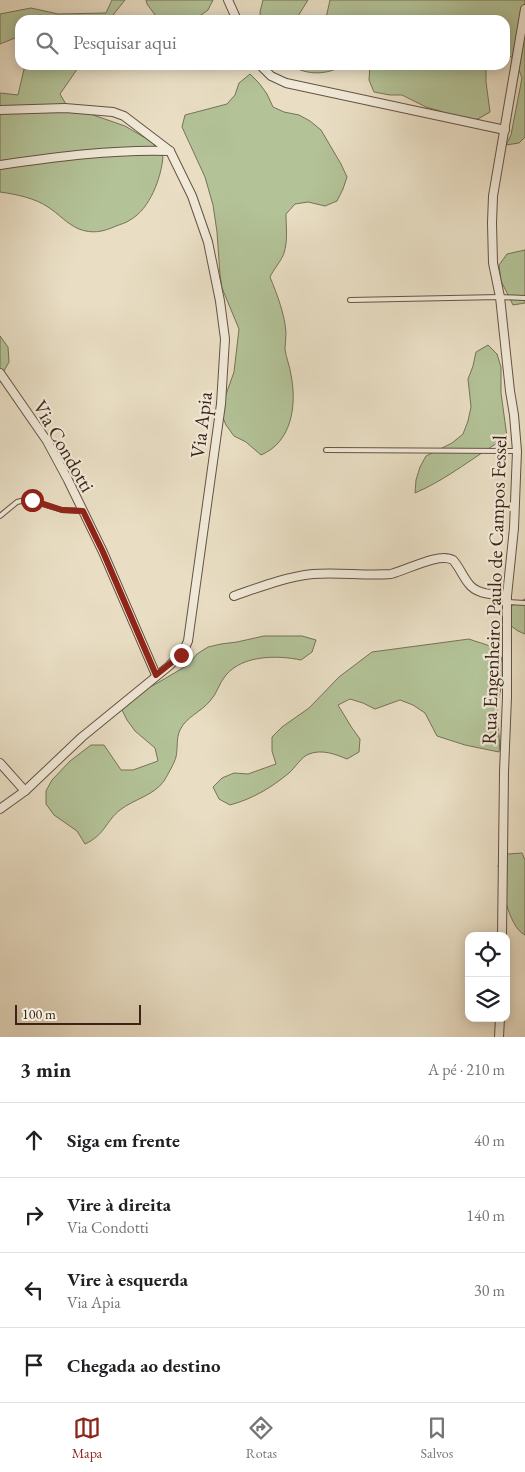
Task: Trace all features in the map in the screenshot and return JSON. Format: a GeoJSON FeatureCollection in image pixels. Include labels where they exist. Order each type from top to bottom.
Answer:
{"type":"FeatureCollection","features":[{"type":"Feature","properties":{"kind":"street"},"geometry":{"type":"LineString","coordinates":[[228,0],[234,15]]}},
{"type":"Feature","properties":{"kind":"street","name":"Rua Engenheiro Paulo de Campos Fessel"},"geometry":{"type":"LineString","coordinates":[[502,932],[504,772],[508,697],[507,599],[514,528],[517,451],[500,297],[493,263],[492,223],[493,196],[525,9]]}},
{"type":"Feature","properties":{"kind":"street"},"geometry":{"type":"LineString","coordinates":[[265,70],[271,76],[286,83],[505,130]]}},
{"type":"Feature","properties":{"kind":"street","name":"Via Apia"},"geometry":{"type":"LineString","coordinates":[[0,110],[66,108],[113,112],[124,116],[170,151],[192,196],[208,242],[220,301],[225,339],[221,404],[188,641],[181,655],[82,736],[25,791],[0,809]]}},
{"type":"Feature","properties":{"kind":"street"},"geometry":{"type":"LineString","coordinates":[[0,165],[78,154],[118,151],[170,151]]}},
{"type":"Feature","properties":{"kind":"street","name":"Via Condotti"},"geometry":{"type":"LineString","coordinates":[[0,372],[47,441],[68,480],[103,552],[156,675]]}},
{"type":"Feature","properties":{"kind":"street"},"geometry":{"type":"LineString","coordinates":[[234,596],[296,576],[314,574],[391,574],[443,557],[454,560],[474,590],[507,599]]}},
{"type":"Feature","properties":{"kind":"street"},"geometry":{"type":"LineString","coordinates":[[0,763],[25,791]]}},
{"type":"Feature","properties":{"kind":"street"},"geometry":{"type":"LineString","coordinates":[[499,1037],[500,1022]]}},
{"type":"Feature","properties":{"kind":"lane"},"geometry":{"type":"LineString","coordinates":[[350,300],[525,298]]}},
{"type":"Feature","properties":{"kind":"lane"},"geometry":{"type":"LineString","coordinates":[[326,450],[517,451]]}},
{"type":"Feature","properties":{"kind":"lane"},"geometry":{"type":"LineString","coordinates":[[0,516],[17,502],[25,500],[32,500],[62,510],[83,511]]}},
{"type":"Feature","properties":{"kind":"lane"},"geometry":{"type":"LineString","coordinates":[[507,599],[525,603]]}},
{"type":"Feature","properties":{"kind":"green space"},"geometry":{"type":"Polygon","coordinates":[[[112,0],[125,0],[113,15],[15,15],[15,38],[0,44],[0,14],[31,8],[58,14],[106,13],[112,0]]]}},
{"type":"Feature","properties":{"kind":"green space"},"geometry":{"type":"Polygon","coordinates":[[[146,0],[213,0],[208,10],[201,15],[155,15],[146,0]]]}},
{"type":"Feature","properties":{"kind":"green space"},"geometry":{"type":"Polygon","coordinates":[[[263,0],[308,0],[299,15],[260,15],[263,0]]]}},
{"type":"Feature","properties":{"kind":"green space"},"geometry":{"type":"Polygon","coordinates":[[[330,0],[525,0],[525,137],[519,143],[506,145],[511,135],[522,78],[516,62],[510,56],[510,15],[327,15],[330,0]]]}},
{"type":"Feature","properties":{"kind":"green space"},"geometry":{"type":"Polygon","coordinates":[[[24,70],[77,70],[60,94],[67,106],[125,126],[152,142],[163,157],[162,165],[149,201],[137,215],[127,222],[107,230],[98,232],[88,231],[75,227],[37,201],[0,192],[0,93],[18,95],[24,70]]]}},
{"type":"Feature","properties":{"kind":"green space"},"geometry":{"type":"Polygon","coordinates":[[[300,70],[333,70],[317,73],[300,70]]]}},
{"type":"Feature","properties":{"kind":"green space"},"geometry":{"type":"Polygon","coordinates":[[[370,70],[486,70],[490,112],[478,119],[465,122],[426,107],[402,95],[374,92],[369,80],[370,70]]]}},
{"type":"Feature","properties":{"kind":"green space"},"geometry":{"type":"Polygon","coordinates":[[[250,74],[267,94],[273,107],[284,112],[299,115],[321,130],[347,177],[337,201],[325,206],[308,202],[295,204],[286,214],[284,253],[270,277],[284,319],[286,333],[285,349],[293,387],[292,410],[286,432],[280,441],[261,455],[246,442],[234,436],[226,425],[220,411],[234,372],[239,329],[222,288],[213,205],[205,177],[182,127],[185,115],[227,104],[235,95],[239,83],[250,74]]]}},
{"type":"Feature","properties":{"kind":"green space"},"geometry":{"type":"Polygon","coordinates":[[[525,250],[525,303],[513,305],[501,281],[499,265],[507,254],[525,250]]]}},
{"type":"Feature","properties":{"kind":"green space"},"geometry":{"type":"Polygon","coordinates":[[[0,336],[8,347],[9,362],[0,378],[0,336]]]}},
{"type":"Feature","properties":{"kind":"green space"},"geometry":{"type":"Polygon","coordinates":[[[488,345],[497,354],[501,367],[501,393],[507,437],[450,474],[415,493],[416,480],[426,456],[452,443],[463,434],[471,407],[468,379],[476,352],[488,345]]]}},
{"type":"Feature","properties":{"kind":"green space"},"geometry":{"type":"Polygon","coordinates":[[[525,599],[525,634],[507,623],[505,609],[525,599]]]}},
{"type":"Feature","properties":{"kind":"green space"},"geometry":{"type":"Polygon","coordinates":[[[264,636],[302,636],[316,640],[312,652],[301,660],[282,657],[261,658],[233,668],[226,675],[210,701],[183,725],[178,736],[176,757],[160,786],[120,810],[97,837],[85,844],[77,831],[54,815],[46,804],[46,791],[52,780],[70,761],[91,745],[104,745],[121,770],[133,770],[158,761],[155,748],[135,731],[121,708],[127,697],[154,685],[188,665],[197,654],[208,647],[264,636]]]}},
{"type":"Feature","properties":{"kind":"green space"},"geometry":{"type":"Polygon","coordinates":[[[469,639],[495,649],[500,655],[502,662],[503,670],[497,713],[500,742],[499,752],[465,745],[437,736],[425,713],[413,705],[400,700],[375,709],[350,699],[338,705],[360,739],[359,752],[347,759],[324,752],[309,754],[282,778],[254,796],[230,805],[219,799],[213,787],[222,778],[234,773],[248,774],[276,764],[272,751],[272,737],[282,727],[309,708],[339,677],[372,652],[469,639]]]}},
{"type":"Feature","properties":{"kind":"green space"},"geometry":{"type":"Polygon","coordinates":[[[522,853],[525,860],[525,935],[514,923],[506,904],[498,865],[508,854],[522,853]]]}},
{"type":"Feature","properties":{"kind":"route"},"geometry":{"type":"LineString","coordinates":[[32,500],[62,510],[83,511],[103,552],[156,675],[181,655]]}}]}
